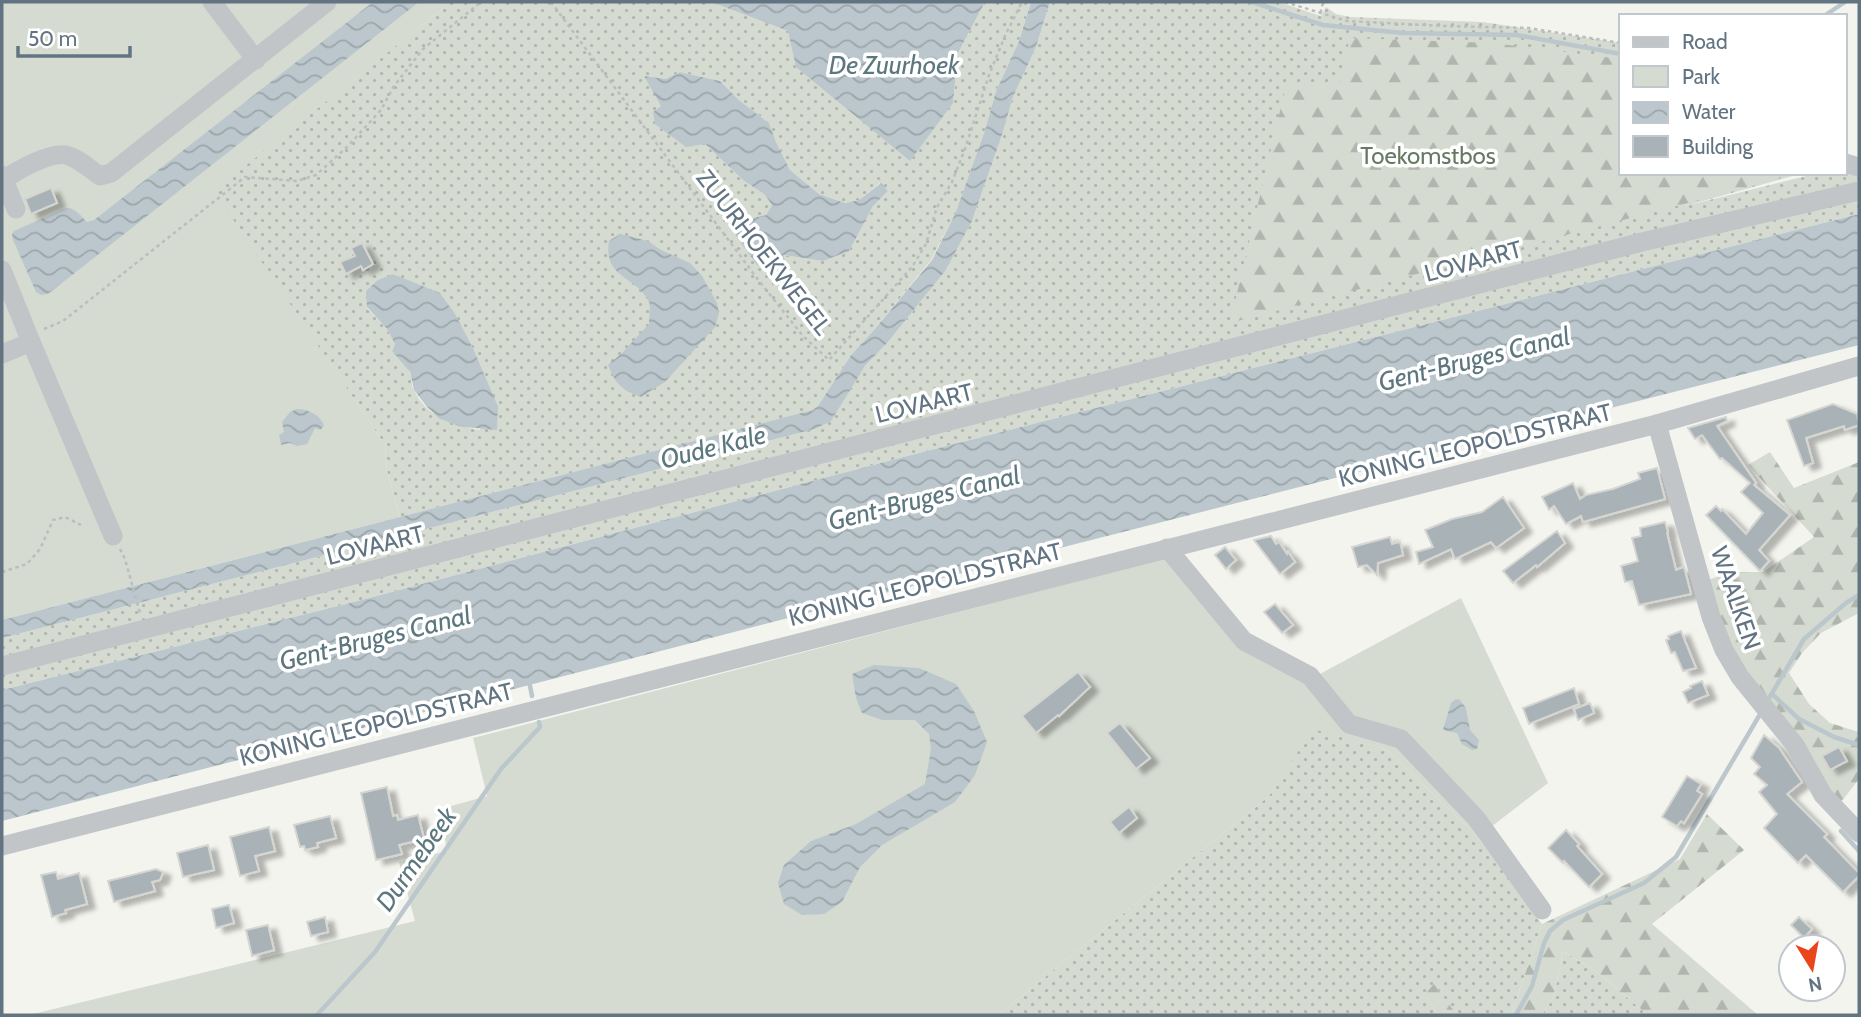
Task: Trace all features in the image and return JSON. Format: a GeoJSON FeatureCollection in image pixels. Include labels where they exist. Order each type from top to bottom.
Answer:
{"type":"FeatureCollection","features":[{"type":"Feature","properties":{"kind":"street"},"geometry":{"type":"LineString","coordinates":[[212,2],[256,60]]}},
{"type":"Feature","properties":{"kind":"street"},"geometry":{"type":"LineString","coordinates":[[16,209],[3,178],[58,154],[69,156],[100,176],[111,173],[327,2]]}},
{"type":"Feature","properties":{"kind":"street","name":"LOVAART"},"geometry":{"type":"LineString","coordinates":[[2,666],[1642,242],[1859,191]]}},
{"type":"Feature","properties":{"kind":"street"},"geometry":{"type":"LineString","coordinates":[[2,270],[113,536]]}},
{"type":"Feature","properties":{"kind":"street"},"geometry":{"type":"LineString","coordinates":[[2,354],[29,337]]}},
{"type":"Feature","properties":{"kind":"street","name":"KONING LEOPOLDSTRAAT"},"geometry":{"type":"LineString","coordinates":[[2,846],[1657,424],[1859,366]]}},
{"type":"Feature","properties":{"kind":"street","name":"WAALKEN"},"geometry":{"type":"LineString","coordinates":[[1657,424],[1711,617],[1724,650],[1740,677],[1795,745],[1823,795],[1859,833]]}},
{"type":"Feature","properties":{"kind":"street"},"geometry":{"type":"LineString","coordinates":[[1167,548],[1244,641],[1310,676],[1349,724],[1401,739],[1476,818],[1542,910]]}},
{"type":"Feature","properties":{"kind":"path"},"geometry":{"type":"LineString","coordinates":[[29,337],[63,321],[245,177],[297,181],[316,175],[347,147],[381,110],[394,86],[423,49],[481,2]]}},
{"type":"Feature","properties":{"kind":"path","name":"ZUURHOEKWEGEL"},"geometry":{"type":"LineString","coordinates":[[551,2],[760,281],[803,336],[829,360],[912,267],[926,244],[937,207],[952,182],[965,149],[993,65],[1022,2]]}},
{"type":"Feature","properties":{"kind":"path"},"geometry":{"type":"LineString","coordinates":[[1285,2],[1348,21],[1529,28],[1619,43]]}},
{"type":"Feature","properties":{"kind":"path"},"geometry":{"type":"LineString","coordinates":[[1321,13],[1324,2]]}},
{"type":"Feature","properties":{"kind":"path"},"geometry":{"type":"LineString","coordinates":[[2,572],[27,564],[40,549],[53,520],[65,517],[81,525]]}},
{"type":"Feature","properties":{"kind":"path"},"geometry":{"type":"LineString","coordinates":[[113,536],[125,559],[138,605]]}},
{"type":"Feature","properties":{"kind":"green space"},"geometry":{"type":"Polygon","coordinates":[[[2,2],[451,2],[214,191],[385,445],[387,471],[400,517],[2,620],[2,2]]]}},
{"type":"Feature","properties":{"kind":"green space"},"geometry":{"type":"Polygon","coordinates":[[[451,2],[711,2],[788,31],[953,103],[958,53],[985,2],[1031,2],[1019,41],[996,91],[955,214],[931,260],[851,355],[817,408],[400,517],[387,471],[385,445],[213,191],[451,2]],[[680,72],[665,79],[661,106],[653,112],[705,144],[744,181],[764,194],[772,205],[766,215],[748,219],[735,218],[783,255],[823,261],[861,226],[873,206],[888,191],[880,183],[859,200],[845,203],[819,194],[790,170],[769,123],[720,81],[680,72]],[[393,274],[367,308],[387,329],[395,344],[392,351],[409,370],[413,388],[426,407],[450,422],[479,430],[498,406],[473,348],[413,283],[393,274]]]}},
{"type":"Feature","properties":{"kind":"green space"},"geometry":{"type":"Polygon","coordinates":[[[1050,2],[1279,2],[1321,16],[1326,7],[1336,14],[1350,17],[1483,22],[1619,43],[1619,175],[1796,175],[1685,206],[1810,175],[1847,175],[1847,164],[1859,167],[1859,214],[911,455],[350,603],[2,690],[2,638],[815,429],[828,422],[865,366],[888,342],[946,270],[972,221],[1013,97],[1036,47],[1050,2]]]}},
{"type":"Feature","properties":{"kind":"green space","name":"Toekomstbos"},"geometry":{"type":"Polygon","coordinates":[[[1350,38],[1493,43],[1619,59],[1619,175],[1794,175],[1230,323],[1287,81],[1338,86],[1350,38]]]}},
{"type":"Feature","properties":{"kind":"green space"},"geometry":{"type":"Polygon","coordinates":[[[1770,452],[1794,488],[1859,462],[1859,613],[1821,633],[1802,653],[1789,673],[1809,704],[1830,723],[1859,732],[1859,779],[1838,806],[1737,667],[1706,581],[1729,572],[1763,572],[1814,537],[1748,465],[1770,452]]]}},
{"type":"Feature","properties":{"kind":"green space"},"geometry":{"type":"Polygon","coordinates":[[[1166,558],[1243,650],[1305,682],[1461,598],[1548,783],[1478,837],[1387,750],[1313,729],[1269,796],[998,1015],[29,1015],[415,921],[399,862],[448,851],[437,810],[487,796],[473,738],[1166,558]]]}},
{"type":"Feature","properties":{"kind":"green space"},"geometry":{"type":"Polygon","coordinates":[[[1313,728],[1387,750],[1477,836],[1542,924],[1511,1015],[1458,1015],[1425,994],[1438,1015],[998,1015],[1269,796],[1313,728]]]}},
{"type":"Feature","properties":{"kind":"green space"},"geometry":{"type":"Polygon","coordinates":[[[1707,814],[1744,850],[1652,924],[1758,1015],[1648,1015],[1597,972],[1563,951],[1554,996],[1542,1015],[1511,1015],[1542,924],[1680,859],[1707,814]]]}},
{"type":"Feature","properties":{"kind":"green space"},"geometry":{"type":"Polygon","coordinates":[[[1563,951],[1597,972],[1648,1015],[1542,1015],[1554,996],[1563,951]]]}},
{"type":"Feature","properties":{"kind":"green space"},"geometry":{"type":"Polygon","coordinates":[[[1434,984],[1458,1015],[1438,1015],[1425,994],[1434,984]]]}},
{"type":"Feature","properties":{"kind":"water"},"geometry":{"type":"Polygon","coordinates":[[[373,2],[419,2],[48,294],[41,295],[36,292],[13,240],[14,231],[66,208],[75,210],[87,222],[94,220],[373,2]]]}},
{"type":"Feature","properties":{"kind":"water","name":"De Zuurhoek"},"geometry":{"type":"Polygon","coordinates":[[[711,2],[985,2],[958,53],[953,103],[910,161],[796,67],[788,31],[711,2]]]}},
{"type":"Feature","properties":{"kind":"water","name":"Oude Kale"},"geometry":{"type":"Polygon","coordinates":[[[1031,2],[1050,2],[1036,47],[1013,97],[972,221],[946,270],[888,342],[865,366],[831,421],[815,429],[2,638],[2,620],[813,410],[851,355],[932,260],[955,214],[996,91],[1019,41],[1031,2]]]}},
{"type":"Feature","properties":{"kind":"water"},"geometry":{"type":"Polygon","coordinates":[[[680,72],[720,81],[769,123],[790,170],[819,194],[845,203],[859,200],[881,183],[888,191],[873,206],[849,251],[823,261],[783,255],[789,270],[783,274],[757,265],[736,236],[734,218],[748,219],[766,215],[772,205],[764,194],[744,181],[705,144],[686,147],[655,124],[653,112],[661,106],[644,76],[665,79],[680,72]]]}},
{"type":"Feature","properties":{"kind":"water","name":"Gent-Bruges Canal"},"geometry":{"type":"Polygon","coordinates":[[[1859,214],[1859,345],[2,821],[2,690],[350,603],[911,455],[1859,214]]]}},
{"type":"Feature","properties":{"kind":"water"},"geometry":{"type":"Polygon","coordinates":[[[620,234],[648,241],[690,263],[702,276],[717,303],[719,314],[715,327],[665,382],[641,397],[620,386],[608,365],[649,324],[649,302],[611,263],[609,241],[620,234]]]}},
{"type":"Feature","properties":{"kind":"water"},"geometry":{"type":"Polygon","coordinates":[[[393,274],[440,293],[455,314],[498,406],[497,430],[462,427],[440,419],[414,390],[410,372],[392,351],[395,344],[387,329],[367,307],[366,291],[378,280],[393,274]]]}},
{"type":"Feature","properties":{"kind":"water"},"geometry":{"type":"Polygon","coordinates":[[[297,409],[314,413],[324,426],[320,430],[315,428],[307,444],[281,445],[279,435],[284,432],[282,422],[290,412],[297,409]]]}},
{"type":"Feature","properties":{"kind":"water"},"geometry":{"type":"Polygon","coordinates":[[[874,665],[919,668],[956,684],[974,711],[987,742],[975,775],[955,802],[882,845],[860,867],[842,902],[824,914],[802,915],[784,904],[778,883],[784,865],[811,841],[856,824],[925,784],[931,749],[929,734],[915,720],[882,720],[862,713],[852,674],[874,665]]]}},
{"type":"Feature","properties":{"kind":"water"},"geometry":{"type":"Polygon","coordinates":[[[1456,699],[1466,708],[1470,730],[1479,740],[1477,749],[1472,750],[1462,744],[1457,733],[1443,730],[1451,703],[1456,699]]]}},
{"type":"Feature","properties":{"kind":"building"},"geometry":{"type":"Polygon","coordinates":[[[51,188],[57,203],[31,214],[25,199],[51,188]]]}},
{"type":"Feature","properties":{"kind":"building"},"geometry":{"type":"Polygon","coordinates":[[[362,243],[373,264],[363,270],[361,266],[346,274],[340,262],[355,256],[351,248],[362,243]]]}},
{"type":"Feature","properties":{"kind":"building"},"geometry":{"type":"Polygon","coordinates":[[[1833,404],[1857,414],[1859,425],[1845,430],[1844,426],[1806,438],[1813,463],[1804,466],[1787,420],[1833,404]]]}},
{"type":"Feature","properties":{"kind":"building"},"geometry":{"type":"Polygon","coordinates":[[[1726,417],[1727,421],[1717,426],[1756,483],[1754,485],[1790,515],[1759,550],[1769,561],[1760,571],[1706,515],[1716,506],[1746,534],[1763,513],[1741,492],[1750,483],[1720,459],[1702,435],[1695,439],[1688,428],[1726,417]]]}},
{"type":"Feature","properties":{"kind":"building"},"geometry":{"type":"Polygon","coordinates":[[[1657,468],[1665,499],[1583,522],[1581,516],[1566,524],[1554,506],[1549,510],[1542,497],[1573,483],[1580,499],[1640,479],[1638,473],[1657,468]]]}},
{"type":"Feature","properties":{"kind":"building"},"geometry":{"type":"Polygon","coordinates":[[[1503,497],[1524,528],[1496,548],[1491,542],[1455,559],[1451,549],[1419,564],[1416,552],[1433,547],[1425,530],[1452,519],[1482,512],[1503,497]]]}},
{"type":"Feature","properties":{"kind":"building"},"geometry":{"type":"Polygon","coordinates":[[[1665,522],[1676,570],[1684,567],[1691,594],[1639,605],[1632,581],[1625,582],[1621,566],[1638,561],[1632,538],[1641,536],[1640,528],[1665,522]]]}},
{"type":"Feature","properties":{"kind":"building"},"geometry":{"type":"Polygon","coordinates":[[[1557,531],[1565,543],[1513,583],[1503,571],[1557,531]]]}},
{"type":"Feature","properties":{"kind":"building"},"geometry":{"type":"Polygon","coordinates":[[[1271,536],[1295,562],[1280,574],[1254,540],[1271,536]]]}},
{"type":"Feature","properties":{"kind":"building"},"geometry":{"type":"Polygon","coordinates":[[[1390,537],[1392,544],[1400,542],[1403,555],[1378,563],[1377,575],[1367,565],[1358,567],[1352,547],[1390,537]]]}},
{"type":"Feature","properties":{"kind":"building"},"geometry":{"type":"Polygon","coordinates":[[[1225,547],[1236,560],[1226,569],[1215,555],[1225,547]]]}},
{"type":"Feature","properties":{"kind":"building"},"geometry":{"type":"Polygon","coordinates":[[[1729,575],[1741,600],[1730,605],[1719,579],[1729,575]]]}},
{"type":"Feature","properties":{"kind":"building"},"geometry":{"type":"Polygon","coordinates":[[[1275,604],[1293,625],[1282,633],[1264,612],[1275,604]]]}},
{"type":"Feature","properties":{"kind":"building"},"geometry":{"type":"Polygon","coordinates":[[[1681,631],[1696,668],[1683,671],[1675,652],[1671,653],[1666,640],[1669,639],[1668,636],[1681,631]]]}},
{"type":"Feature","properties":{"kind":"building"},"geometry":{"type":"Polygon","coordinates":[[[1078,672],[1090,687],[1036,733],[1022,716],[1078,672]]]}},
{"type":"Feature","properties":{"kind":"building"},"geometry":{"type":"Polygon","coordinates":[[[1702,681],[1708,695],[1688,703],[1683,692],[1702,681]]]}},
{"type":"Feature","properties":{"kind":"building"},"geometry":{"type":"Polygon","coordinates":[[[1574,688],[1579,704],[1529,724],[1523,708],[1574,688]]]}},
{"type":"Feature","properties":{"kind":"building"},"geometry":{"type":"Polygon","coordinates":[[[1590,703],[1594,713],[1578,720],[1574,709],[1590,703]]]}},
{"type":"Feature","properties":{"kind":"building"},"geometry":{"type":"Polygon","coordinates":[[[1120,723],[1150,758],[1136,769],[1107,733],[1120,723]]]}},
{"type":"Feature","properties":{"kind":"building"},"geometry":{"type":"Polygon","coordinates":[[[1764,735],[1779,748],[1802,782],[1787,794],[1827,834],[1824,837],[1859,873],[1843,892],[1806,855],[1798,863],[1764,828],[1777,814],[1759,792],[1767,785],[1754,774],[1760,767],[1751,758],[1764,735]]]}},
{"type":"Feature","properties":{"kind":"building"},"geometry":{"type":"Polygon","coordinates":[[[1839,747],[1847,761],[1830,770],[1822,756],[1839,747]]]}},
{"type":"Feature","properties":{"kind":"building"},"geometry":{"type":"Polygon","coordinates":[[[1687,776],[1701,784],[1697,791],[1702,794],[1684,823],[1681,821],[1677,826],[1662,817],[1687,776]]]}},
{"type":"Feature","properties":{"kind":"building"},"geometry":{"type":"Polygon","coordinates":[[[387,787],[393,816],[397,815],[398,820],[418,815],[424,839],[399,845],[402,854],[376,860],[361,793],[387,787]]]}},
{"type":"Feature","properties":{"kind":"building"},"geometry":{"type":"Polygon","coordinates":[[[1129,807],[1137,818],[1119,833],[1110,822],[1129,807]]]}},
{"type":"Feature","properties":{"kind":"building"},"geometry":{"type":"Polygon","coordinates":[[[330,816],[336,838],[317,843],[318,847],[305,850],[304,846],[300,847],[294,825],[330,816]]]}},
{"type":"Feature","properties":{"kind":"building"},"geometry":{"type":"Polygon","coordinates":[[[269,827],[275,851],[255,856],[259,871],[240,876],[230,837],[269,827]]]}},
{"type":"Feature","properties":{"kind":"building"},"geometry":{"type":"Polygon","coordinates":[[[1566,830],[1602,874],[1589,887],[1548,848],[1566,830]]]}},
{"type":"Feature","properties":{"kind":"building"},"geometry":{"type":"Polygon","coordinates":[[[208,845],[214,870],[183,877],[177,853],[208,845]]]}},
{"type":"Feature","properties":{"kind":"building"},"geometry":{"type":"Polygon","coordinates":[[[156,869],[163,872],[160,880],[152,882],[155,891],[114,902],[108,881],[156,869]]]}},
{"type":"Feature","properties":{"kind":"building"},"geometry":{"type":"Polygon","coordinates":[[[56,872],[58,879],[79,873],[87,904],[52,917],[41,875],[56,872]]]}},
{"type":"Feature","properties":{"kind":"building"},"geometry":{"type":"Polygon","coordinates":[[[229,905],[234,923],[216,928],[212,909],[229,905]]]}},
{"type":"Feature","properties":{"kind":"building"},"geometry":{"type":"Polygon","coordinates":[[[325,917],[328,932],[311,936],[307,922],[325,917]]]}},
{"type":"Feature","properties":{"kind":"building"},"geometry":{"type":"Polygon","coordinates":[[[1799,917],[1812,929],[1808,933],[1799,933],[1791,925],[1799,917]]]}},
{"type":"Feature","properties":{"kind":"building"},"geometry":{"type":"Polygon","coordinates":[[[268,925],[274,950],[252,956],[246,930],[268,925]]]}},
{"type":"Feature","properties":{"kind":"waterway"},"geometry":{"type":"LineString","coordinates":[[1252,2],[1323,25],[1403,33],[1517,35],[1619,54]]}},
{"type":"Feature","properties":{"kind":"waterway"},"geometry":{"type":"LineString","coordinates":[[1827,14],[1845,2]]}},
{"type":"Feature","properties":{"kind":"waterway"},"geometry":{"type":"LineString","coordinates":[[1768,700],[1804,639],[1859,595]]}},
{"type":"Feature","properties":{"kind":"waterway","name":"Durmebeek"},"geometry":{"type":"LineString","coordinates":[[529,681],[532,696]]}},
{"type":"Feature","properties":{"kind":"waterway"},"geometry":{"type":"LineString","coordinates":[[1772,694],[1799,719],[1834,737],[1859,745]]}},
{"type":"Feature","properties":{"kind":"waterway"},"geometry":{"type":"LineString","coordinates":[[1516,1015],[1532,986],[1550,931],[1563,920],[1644,883],[1676,857],[1759,716]]}},
{"type":"Feature","properties":{"kind":"waterway","name":"Durmebeek"},"geometry":{"type":"LineString","coordinates":[[317,1015],[375,952],[501,769],[540,727],[539,722]]}},
{"type":"Feature","properties":{"kind":"waterway"},"geometry":{"type":"LineString","coordinates":[[1841,831],[1859,851]]}}]}
